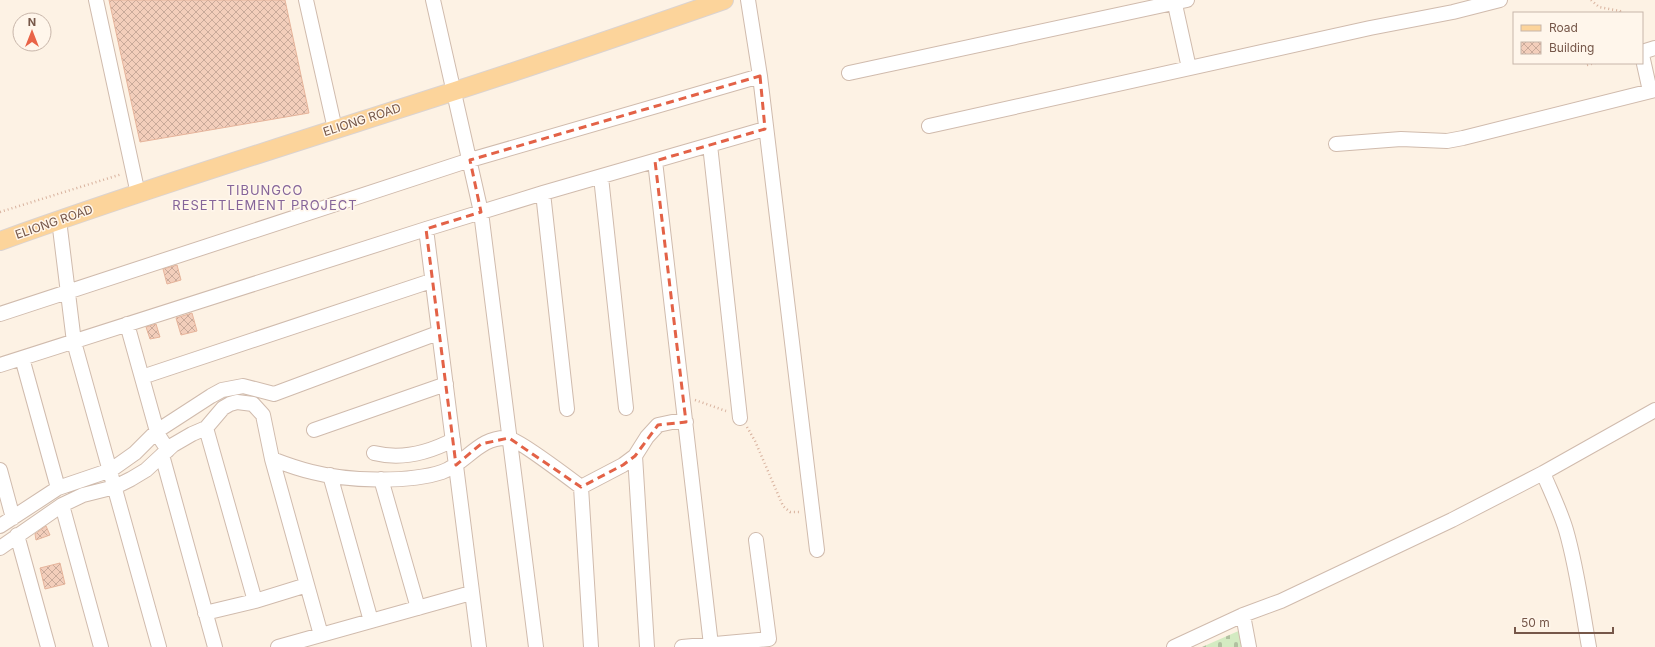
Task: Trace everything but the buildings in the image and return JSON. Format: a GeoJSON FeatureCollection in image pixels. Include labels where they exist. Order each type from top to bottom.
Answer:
{"type":"FeatureCollection","features":[{"type":"Feature","properties":{"kind":"main road","name":"ELIONG ROAD"},"geometry":{"type":"LineString","coordinates":[[0,241],[59,220],[335,129],[454,92],[724,0]]}},
{"type":"Feature","properties":{"kind":"street"},"geometry":{"type":"LineString","coordinates":[[96,0],[138,194]]}},
{"type":"Feature","properties":{"kind":"street"},"geometry":{"type":"LineString","coordinates":[[306,0],[335,129]]}},
{"type":"Feature","properties":{"kind":"street"},"geometry":{"type":"LineString","coordinates":[[433,0],[481,212],[536,647]]}},
{"type":"Feature","properties":{"kind":"street"},"geometry":{"type":"LineString","coordinates":[[748,0],[760,76],[765,129],[817,550]]}},
{"type":"Feature","properties":{"kind":"street"},"geometry":{"type":"LineString","coordinates":[[929,126],[1189,68],[1453,12],[1500,0]]}},
{"type":"Feature","properties":{"kind":"street"},"geometry":{"type":"LineString","coordinates":[[849,73],[1178,1],[1189,68]]}},
{"type":"Feature","properties":{"kind":"street"},"geometry":{"type":"LineString","coordinates":[[1643,52],[1655,48]]}},
{"type":"Feature","properties":{"kind":"street"},"geometry":{"type":"LineString","coordinates":[[1336,144],[1401,140],[1447,140],[1463,138],[1525,124],[1653,90],[1643,58]]}},
{"type":"Feature","properties":{"kind":"street"},"geometry":{"type":"LineString","coordinates":[[0,314],[470,160],[760,76]]}},
{"type":"Feature","properties":{"kind":"street"},"geometry":{"type":"LineString","coordinates":[[0,366],[426,229],[765,129]]}},
{"type":"Feature","properties":{"kind":"street"},"geometry":{"type":"LineString","coordinates":[[710,145],[740,418]]}},
{"type":"Feature","properties":{"kind":"street"},"geometry":{"type":"LineString","coordinates":[[655,161],[711,645]]}},
{"type":"Feature","properties":{"kind":"street"},"geometry":{"type":"LineString","coordinates":[[601,177],[626,408]]}},
{"type":"Feature","properties":{"kind":"street"},"geometry":{"type":"LineString","coordinates":[[543,194],[567,409]]}},
{"type":"Feature","properties":{"kind":"street"},"geometry":{"type":"LineString","coordinates":[[59,220],[74,342],[111,470],[159,647]]}},
{"type":"Feature","properties":{"kind":"street"},"geometry":{"type":"LineString","coordinates":[[426,229],[431,281],[456,464],[476,646]]}},
{"type":"Feature","properties":{"kind":"street"},"geometry":{"type":"LineString","coordinates":[[142,377],[431,281]]}},
{"type":"Feature","properties":{"kind":"street"},"geometry":{"type":"LineString","coordinates":[[127,324],[163,444],[205,613],[215,647]]}},
{"type":"Feature","properties":{"kind":"street"},"geometry":{"type":"LineString","coordinates":[[0,548],[62,505],[83,495],[115,487],[146,470],[163,444],[211,396],[222,390],[243,386],[252,387],[263,392],[274,394],[438,333]]}},
{"type":"Feature","properties":{"kind":"street"},"geometry":{"type":"LineString","coordinates":[[22,358],[58,488]]}},
{"type":"Feature","properties":{"kind":"street"},"geometry":{"type":"LineString","coordinates":[[314,430],[446,384]]}},
{"type":"Feature","properties":{"kind":"street"},"geometry":{"type":"LineString","coordinates":[[0,526],[58,488],[111,470],[135,453],[206,428],[223,408],[230,404],[237,402],[253,404],[263,415],[272,459],[321,635]]}},
{"type":"Feature","properties":{"kind":"street"},"geometry":{"type":"LineString","coordinates":[[1174,647],[1243,615],[1281,600],[1359,565],[1452,520],[1543,473],[1655,410]]}},
{"type":"Feature","properties":{"kind":"street"},"geometry":{"type":"LineString","coordinates":[[581,487],[623,465],[635,456],[647,437],[658,425],[672,422],[686,422]]}},
{"type":"Feature","properties":{"kind":"street"},"geometry":{"type":"LineString","coordinates":[[206,428],[255,600]]}},
{"type":"Feature","properties":{"kind":"street"},"geometry":{"type":"LineString","coordinates":[[272,459],[313,472],[330,475],[381,479],[423,476],[442,472],[456,464],[481,444],[497,439],[509,438],[522,445],[581,487]]}},
{"type":"Feature","properties":{"kind":"street"},"geometry":{"type":"LineString","coordinates":[[374,453],[386,456],[399,456],[424,453],[437,449],[453,440]]}},
{"type":"Feature","properties":{"kind":"street"},"geometry":{"type":"LineString","coordinates":[[635,456],[647,647]]}},
{"type":"Feature","properties":{"kind":"street"},"geometry":{"type":"LineString","coordinates":[[0,470],[13,518]]}},
{"type":"Feature","properties":{"kind":"street"},"geometry":{"type":"LineString","coordinates":[[1543,473],[1558,507],[1566,531],[1572,554],[1590,647]]}},
{"type":"Feature","properties":{"kind":"street"},"geometry":{"type":"LineString","coordinates":[[330,475],[371,621]]}},
{"type":"Feature","properties":{"kind":"street"},"geometry":{"type":"LineString","coordinates":[[381,479],[418,608]]}},
{"type":"Feature","properties":{"kind":"street"},"geometry":{"type":"LineString","coordinates":[[581,487],[591,647]]}},
{"type":"Feature","properties":{"kind":"street"},"geometry":{"type":"LineString","coordinates":[[62,505],[101,647]]}},
{"type":"Feature","properties":{"kind":"street"},"geometry":{"type":"LineString","coordinates":[[17,535],[48,647]]}},
{"type":"Feature","properties":{"kind":"street"},"geometry":{"type":"LineString","coordinates":[[682,647],[770,643],[756,540]]}},
{"type":"Feature","properties":{"kind":"street"},"geometry":{"type":"LineString","coordinates":[[205,613],[307,585]]}},
{"type":"Feature","properties":{"kind":"street"},"geometry":{"type":"LineString","coordinates":[[278,647],[471,593]]}},
{"type":"Feature","properties":{"kind":"street"},"geometry":{"type":"LineString","coordinates":[[1243,615],[1249,647]]}},
{"type":"Feature","properties":{"kind":"path"},"geometry":{"type":"LineString","coordinates":[[1591,0],[1599,7],[1621,12]]}},
{"type":"Feature","properties":{"kind":"path"},"geometry":{"type":"LineString","coordinates":[[1587,65],[1591,64]]}},
{"type":"Feature","properties":{"kind":"path"},"geometry":{"type":"LineString","coordinates":[[0,212],[133,170]]}},
{"type":"Feature","properties":{"kind":"path"},"geometry":{"type":"LineString","coordinates":[[683,397],[715,406],[740,418],[754,441],[783,506],[790,512],[812,511]]}},
{"type":"Feature","properties":{"kind":"highlighted area"},"geometry":{"type":"Polygon","coordinates":[[[760,76],[765,129],[655,161],[686,422],[658,425],[635,456],[623,465],[581,487],[509,438],[481,444],[456,465],[426,229],[481,212],[470,160],[760,76]]]}},
{"type":"Feature","properties":{"kind":"green space"},"geometry":{"type":"Polygon","coordinates":[[[1243,629],[1247,647],[1202,647],[1243,629]]]}},
{"type":"Feature","properties":{"kind":"district","name":"TIBUNGCO RESETTLEMENT PROJECT"},"geometry":{"type":"Point","coordinates":[265,198]}}]}
